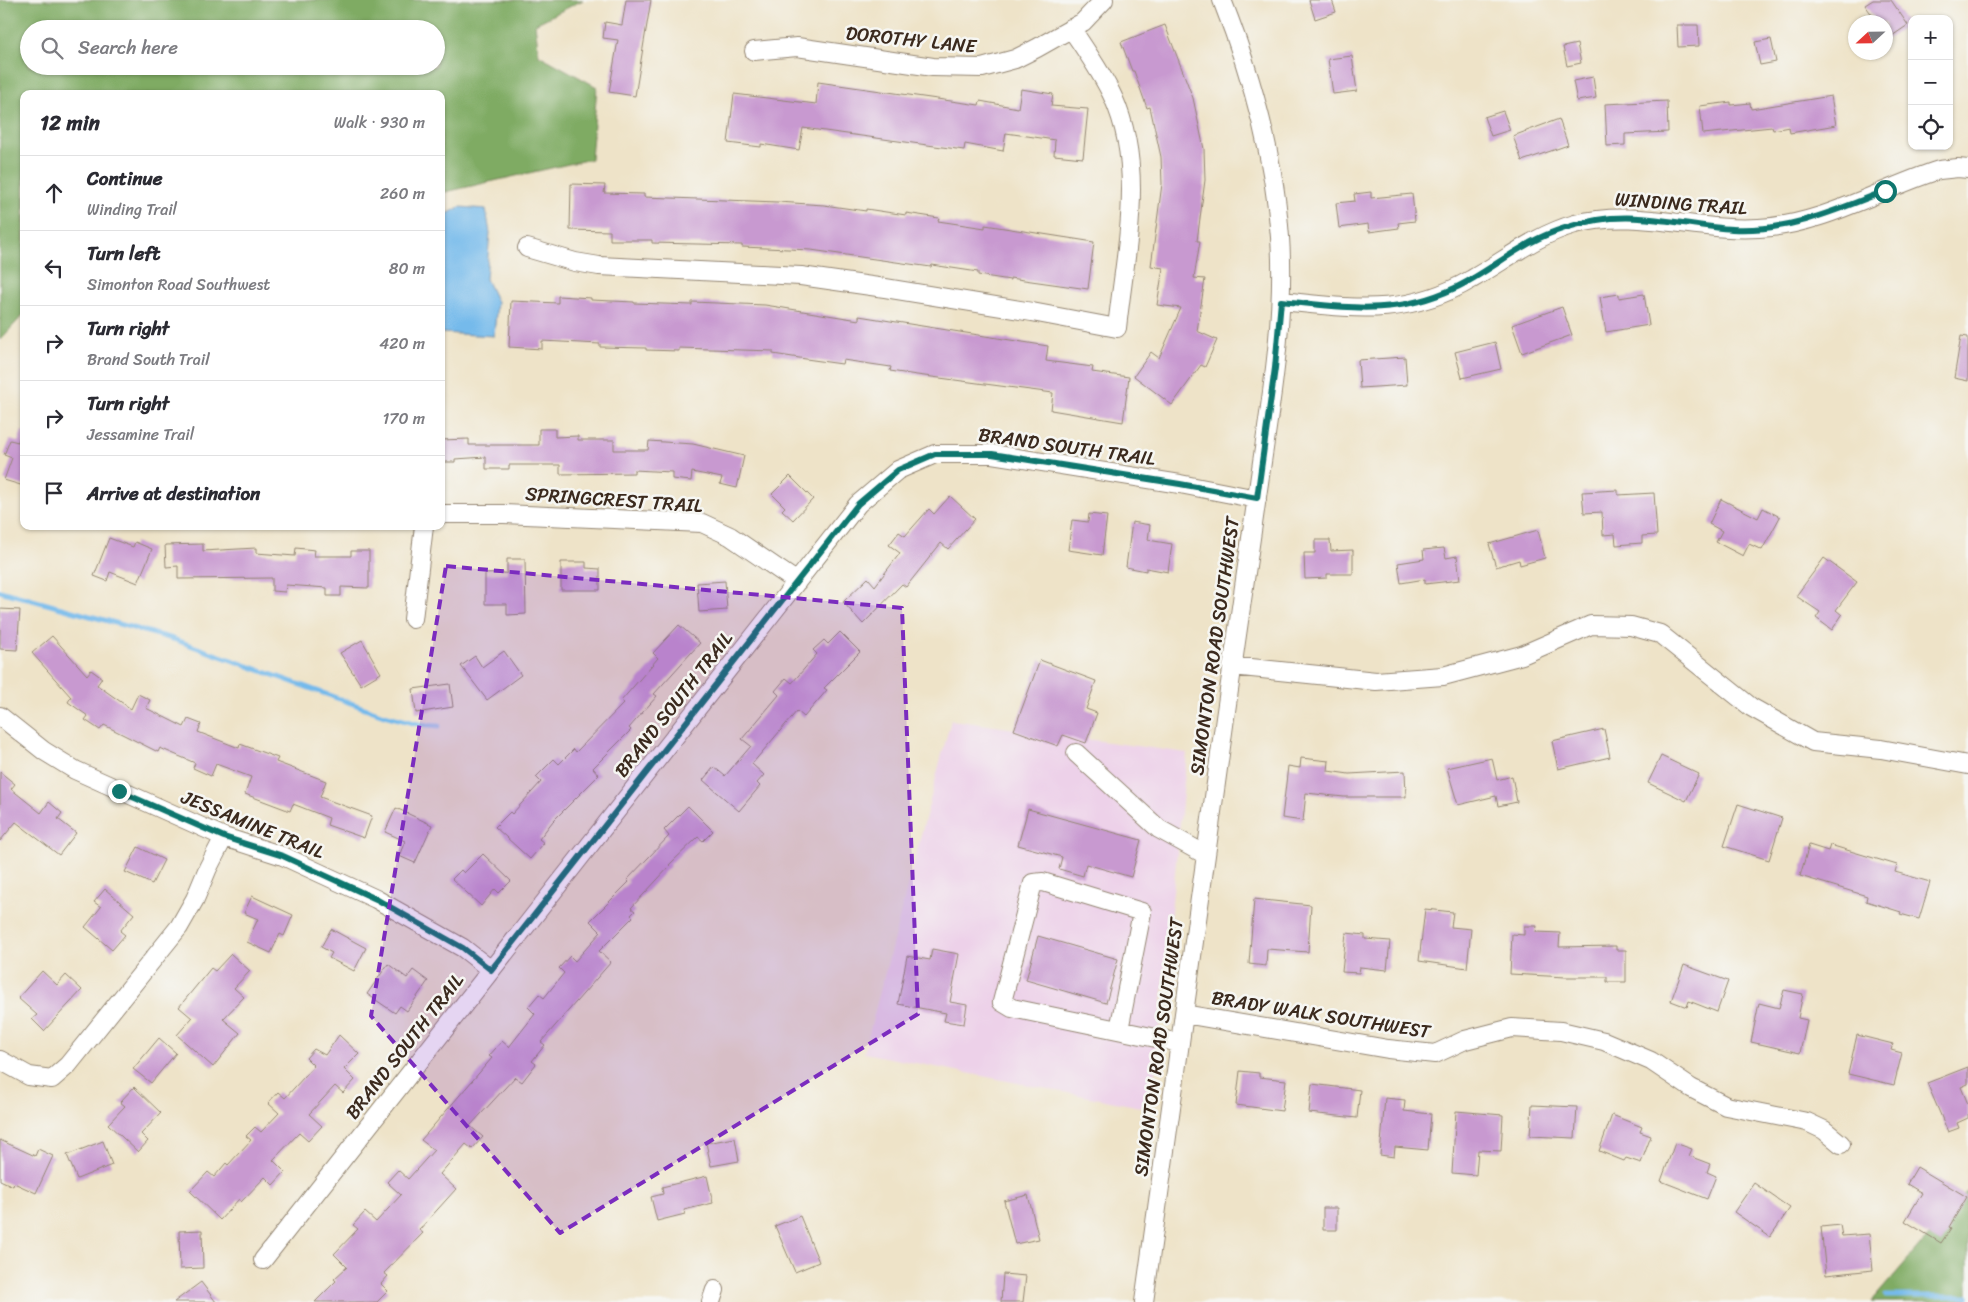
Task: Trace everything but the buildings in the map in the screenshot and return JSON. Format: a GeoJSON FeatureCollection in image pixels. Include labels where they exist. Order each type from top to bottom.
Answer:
{"type":"FeatureCollection","features":[{"type":"Feature","properties":{"kind":"street","name":"DOROTHY LANE"},"geometry":{"type":"LineString","coordinates":[[754,51],[797,47],[933,66],[982,68],[1015,59],[1083,22],[1104,0]]}},
{"type":"Feature","properties":{"kind":"street","name":"SIMONTON ROAD SOUTHWEST"},"geometry":{"type":"LineString","coordinates":[[1144,1302],[1275,368],[1281,301],[1280,237],[1272,178],[1249,72],[1222,0]]}},
{"type":"Feature","properties":{"kind":"street"},"geometry":{"type":"LineString","coordinates":[[527,248],[575,262],[599,266],[801,276],[1032,312],[1117,328],[1132,194],[1129,160],[1122,120],[1113,98],[1105,81],[1071,28]]}},
{"type":"Feature","properties":{"kind":"street","name":"WINDING TRAIL"},"geometry":{"type":"LineString","coordinates":[[1281,301],[1363,309],[1392,308],[1420,301],[1456,288],[1525,245],[1575,224],[1600,219],[1627,217],[1734,229],[1782,226],[1829,213],[1939,170],[1968,169]]}},
{"type":"Feature","properties":{"kind":"street","name":"BRAND SOUTH TRAIL"},"geometry":{"type":"LineString","coordinates":[[263,1260],[858,504],[898,470],[935,454],[992,454],[1257,498]]}},
{"type":"Feature","properties":{"kind":"street","name":"SPRINGCREST TRAIL"},"geometry":{"type":"LineString","coordinates":[[445,514],[504,514],[702,523],[730,536],[797,582]]}},
{"type":"Feature","properties":{"kind":"street"},"geometry":{"type":"LineString","coordinates":[[413,619],[424,530]]}},
{"type":"Feature","properties":{"kind":"street"},"geometry":{"type":"LineString","coordinates":[[1232,666],[1376,681],[1443,676],[1522,655],[1591,626],[1631,626],[1660,634],[1751,707],[1812,742],[1881,749],[1968,765]]}},
{"type":"Feature","properties":{"kind":"street","name":"JESSAMINE TRAIL"},"geometry":{"type":"LineString","coordinates":[[0,716],[44,751],[75,770],[224,837],[283,856],[376,899],[463,948],[491,970]]}},
{"type":"Feature","properties":{"kind":"street"},"geometry":{"type":"LineString","coordinates":[[1076,752],[1160,829],[1206,856]]}},
{"type":"Feature","properties":{"kind":"street"},"geometry":{"type":"LineString","coordinates":[[0,1060],[29,1076],[52,1079],[68,1065],[179,927],[195,899],[224,837]]}},
{"type":"Feature","properties":{"kind":"street"},"geometry":{"type":"LineString","coordinates":[[1119,1030],[1142,912],[1043,882],[1034,884],[1002,1002],[1012,1008],[1180,1043]]}},
{"type":"Feature","properties":{"kind":"street","name":"BRADY WALK SOUTHWEST"},"geometry":{"type":"LineString","coordinates":[[1184,1014],[1388,1049],[1435,1054],[1465,1040],[1512,1028],[1561,1031],[1604,1041],[1651,1061],[1692,1088],[1726,1106],[1806,1122],[1824,1130],[1841,1144]]}},
{"type":"Feature","properties":{"kind":"highlighted area"},"geometry":{"type":"Polygon","coordinates":[[[446,566],[902,608],[918,1014],[560,1233],[371,1016],[446,566]]]}},
{"type":"Feature","properties":{"kind":"shaded area"},"geometry":{"type":"Polygon","coordinates":[[[951,720],[1187,753],[1151,1109],[864,1053],[951,720]]]}},
{"type":"Feature","properties":{"kind":"green space"},"geometry":{"type":"Polygon","coordinates":[[[0,0],[583,0],[535,24],[539,55],[597,87],[591,159],[445,192],[445,90],[20,90],[20,318],[0,340],[0,0]]]}},
{"type":"Feature","properties":{"kind":"green space"},"geometry":{"type":"Polygon","coordinates":[[[1968,1190],[1968,1302],[1871,1302],[1968,1190]]]}},
{"type":"Feature","properties":{"kind":"water"},"geometry":{"type":"Polygon","coordinates":[[[460,207],[486,209],[490,233],[486,279],[497,302],[494,336],[445,333],[445,219],[447,214],[460,207]]]}},
{"type":"Feature","properties":{"kind":"waterway"},"geometry":{"type":"LineString","coordinates":[[0,591],[173,639],[384,715],[418,724],[439,726]]}},
{"type":"Feature","properties":{"kind":"waterway"},"geometry":{"type":"LineString","coordinates":[[1886,1296],[1968,1296]]}},
{"type":"Feature","properties":{"kind":"route"},"geometry":{"type":"LineString","coordinates":[[119,791],[224,837],[283,856],[376,899],[463,948],[491,970],[858,504],[898,470],[935,454],[992,454],[1257,498],[1275,368],[1281,301],[1363,309],[1392,308],[1420,301],[1456,288],[1525,245],[1575,224],[1600,219],[1627,217],[1650,218],[1688,225],[1734,229],[1782,226],[1829,213],[1885,191]]}}]}
